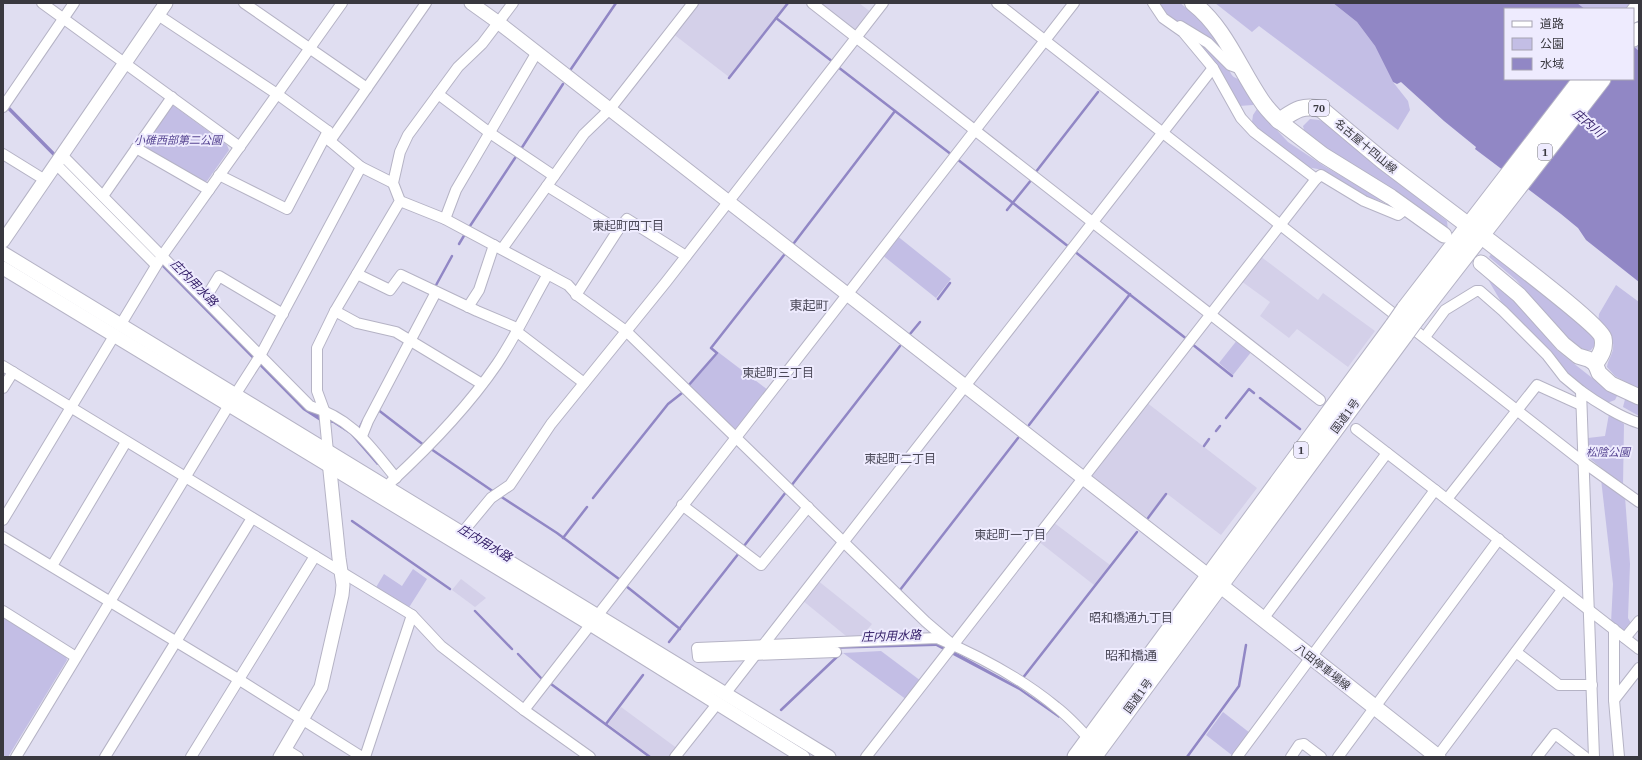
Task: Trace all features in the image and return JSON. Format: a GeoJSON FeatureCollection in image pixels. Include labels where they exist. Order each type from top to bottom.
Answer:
{"type":"FeatureCollection","features":[{"type":"Feature","properties":{"kind":"highway","name":"国道1号"},"geometry":{"type":"LineString","coordinates":[[1076,757],[1097,751],[1215,580],[1399,329],[1479,225],[1581,80]]}},
{"type":"Feature","properties":{"kind":"highway","name":"国道1号"},"geometry":{"type":"LineString","coordinates":[[1479,225],[1601,80]]}},
{"type":"Feature","properties":{"kind":"highway"},"geometry":{"type":"LineString","coordinates":[[1479,225],[1591,323],[1603,336],[1604,349],[1595,363]]}},
{"type":"Feature","properties":{"kind":"main road"},"geometry":{"type":"LineString","coordinates":[[1193,3],[1216,26],[1262,101],[1279,121],[1323,155],[1407,208],[1444,235]]}},
{"type":"Feature","properties":{"kind":"main road","name":"名古屋十四山線"},"geometry":{"type":"LineString","coordinates":[[1279,121],[1295,111],[1309,106],[1321,109],[1383,161],[1479,225]]}},
{"type":"Feature","properties":{"kind":"main road"},"geometry":{"type":"LineString","coordinates":[[1481,263],[1519,295],[1563,344],[1578,356],[1595,363],[1600,373],[1611,384],[1639,397]]}},
{"type":"Feature","properties":{"kind":"main road","name":"八田停車場線"},"geometry":{"type":"LineString","coordinates":[[1215,580],[1438,757]]}},
{"type":"Feature","properties":{"kind":"street"},"geometry":{"type":"LineString","coordinates":[[42,3],[240,147]]}},
{"type":"Feature","properties":{"kind":"street"},"geometry":{"type":"LineString","coordinates":[[5,104],[74,3]]}},
{"type":"Feature","properties":{"kind":"street"},"geometry":{"type":"LineString","coordinates":[[3,241],[166,3]]}},
{"type":"Feature","properties":{"kind":"street"},"geometry":{"type":"LineString","coordinates":[[244,3],[257,7],[310,48],[367,88]]}},
{"type":"Feature","properties":{"kind":"street"},"geometry":{"type":"LineString","coordinates":[[121,324],[159,261],[342,3]]}},
{"type":"Feature","properties":{"kind":"street"},"geometry":{"type":"LineString","coordinates":[[219,175],[287,209],[329,136],[367,88],[426,3]]}},
{"type":"Feature","properties":{"kind":"street"},"geometry":{"type":"LineString","coordinates":[[471,3],[499,22],[728,202],[1215,580]]}},
{"type":"Feature","properties":{"kind":"street"},"geometry":{"type":"LineString","coordinates":[[513,3],[482,44],[458,67],[408,135],[400,152],[393,183],[400,201],[445,219],[568,285],[576,295],[626,331],[734,438],[808,507],[926,622],[950,649]]}},
{"type":"Feature","properties":{"kind":"street"},"geometry":{"type":"LineString","coordinates":[[468,306],[479,290],[498,247],[547,186],[584,134],[610,109],[693,3]]}},
{"type":"Feature","properties":{"kind":"street"},"geometry":{"type":"LineString","coordinates":[[812,3],[1320,400]]}},
{"type":"Feature","properties":{"kind":"street"},"geometry":{"type":"LineString","coordinates":[[462,533],[491,498],[510,485],[551,424],[686,256],[883,3]]}},
{"type":"Feature","properties":{"kind":"street"},"geometry":{"type":"LineString","coordinates":[[997,3],[1583,462],[1638,500]]}},
{"type":"Feature","properties":{"kind":"street"},"geometry":{"type":"LineString","coordinates":[[524,710],[734,438],[1074,3]]}},
{"type":"Feature","properties":{"kind":"street"},"geometry":{"type":"LineString","coordinates":[[1145,3],[1183,32],[1213,68],[1241,118],[1254,132],[1316,179]]}},
{"type":"Feature","properties":{"kind":"street"},"geometry":{"type":"LineString","coordinates":[[1153,3],[1164,18],[1194,33],[1208,43],[1230,65],[1244,70]]}},
{"type":"Feature","properties":{"kind":"street"},"geometry":{"type":"LineString","coordinates":[[158,15],[277,94],[329,136],[362,167],[393,183]]}},
{"type":"Feature","properties":{"kind":"street"},"geometry":{"type":"LineString","coordinates":[[445,219],[456,190],[537,52]]}},
{"type":"Feature","properties":{"kind":"street"},"geometry":{"type":"LineString","coordinates":[[675,757],[1213,68]]}},
{"type":"Feature","properties":{"kind":"street"},"geometry":{"type":"LineString","coordinates":[[438,94],[490,133],[554,176]]}},
{"type":"Feature","properties":{"kind":"street"},"geometry":{"type":"LineString","coordinates":[[103,196],[172,97]]}},
{"type":"Feature","properties":{"kind":"street"},"geometry":{"type":"LineString","coordinates":[[136,148],[209,190]]}},
{"type":"Feature","properties":{"kind":"street"},"geometry":{"type":"LineString","coordinates":[[3,154],[45,180]]}},
{"type":"Feature","properties":{"kind":"street"},"geometry":{"type":"LineString","coordinates":[[59,159],[103,196],[159,261]]}},
{"type":"Feature","properties":{"kind":"street"},"geometry":{"type":"LineString","coordinates":[[59,159],[159,261],[205,299],[258,359],[310,406],[324,416],[340,418],[362,436],[396,478]]}},
{"type":"Feature","properties":{"kind":"street"},"geometry":{"type":"LineString","coordinates":[[16,757],[109,601],[258,359],[362,167]]}},
{"type":"Feature","properties":{"kind":"street"},"geometry":{"type":"LineString","coordinates":[[866,757],[1316,179],[1321,175],[1364,201],[1398,215],[1407,208]]}},
{"type":"Feature","properties":{"kind":"street"},"geometry":{"type":"LineString","coordinates":[[547,186],[618,230]]}},
{"type":"Feature","properties":{"kind":"street"},"geometry":{"type":"LineString","coordinates":[[298,757],[283,753],[321,687],[343,585],[324,416],[317,391],[317,348],[335,311],[400,201]]}},
{"type":"Feature","properties":{"kind":"street"},"geometry":{"type":"LineString","coordinates":[[576,295],[618,230],[627,219],[686,256]]}},
{"type":"Feature","properties":{"kind":"street"},"geometry":{"type":"LineString","coordinates":[[3,253],[121,324],[330,466],[593,620],[721,699],[829,757]]}},
{"type":"Feature","properties":{"kind":"street"},"geometry":{"type":"LineString","coordinates":[[3,268],[114,336],[328,452],[462,533],[593,620]]}},
{"type":"Feature","properties":{"kind":"street"},"geometry":{"type":"LineString","coordinates":[[357,274],[390,290],[401,275],[516,329],[584,383]]}},
{"type":"Feature","properties":{"kind":"street"},"geometry":{"type":"LineString","coordinates":[[386,487],[426,449],[482,384],[498,363],[548,274]]}},
{"type":"Feature","properties":{"kind":"street"},"geometry":{"type":"LineString","coordinates":[[205,299],[219,276],[283,314]]}},
{"type":"Feature","properties":{"kind":"street"},"geometry":{"type":"LineString","coordinates":[[1424,337],[1445,310],[1476,291],[1480,291],[1503,311],[1547,355],[1564,377],[1596,402],[1630,420],[1639,423]]}},
{"type":"Feature","properties":{"kind":"street"},"geometry":{"type":"LineString","coordinates":[[362,436],[368,421],[436,292]]}},
{"type":"Feature","properties":{"kind":"street"},"geometry":{"type":"LineString","coordinates":[[335,311],[357,323],[396,332],[482,384]]}},
{"type":"Feature","properties":{"kind":"street"},"geometry":{"type":"LineString","coordinates":[[3,520],[114,336]]}},
{"type":"Feature","properties":{"kind":"street"},"geometry":{"type":"LineString","coordinates":[[3,366],[412,615],[441,646],[524,710],[590,757]]}},
{"type":"Feature","properties":{"kind":"street"},"geometry":{"type":"LineString","coordinates":[[3,388],[13,372]]}},
{"type":"Feature","properties":{"kind":"street"},"geometry":{"type":"LineString","coordinates":[[1448,499],[1537,385],[1581,405]]}},
{"type":"Feature","properties":{"kind":"street"},"geometry":{"type":"LineString","coordinates":[[1581,391],[1594,757]]}},
{"type":"Feature","properties":{"kind":"street"},"geometry":{"type":"LineString","coordinates":[[1356,429],[1639,649]]}},
{"type":"Feature","properties":{"kind":"street"},"geometry":{"type":"LineString","coordinates":[[52,566],[126,442]]}},
{"type":"Feature","properties":{"kind":"street"},"geometry":{"type":"LineString","coordinates":[[1263,619],[1387,453]]}},
{"type":"Feature","properties":{"kind":"street"},"geometry":{"type":"LineString","coordinates":[[1237,757],[1435,490]]}},
{"type":"Feature","properties":{"kind":"street"},"geometry":{"type":"LineString","coordinates":[[682,505],[762,565],[808,507]]}},
{"type":"Feature","properties":{"kind":"street"},"geometry":{"type":"LineString","coordinates":[[105,757],[252,518]]}},
{"type":"Feature","properties":{"kind":"street"},"geometry":{"type":"LineString","coordinates":[[3,537],[238,679],[363,757],[412,615]]}},
{"type":"Feature","properties":{"kind":"street"},"geometry":{"type":"LineString","coordinates":[[1338,757],[1499,539]]}},
{"type":"Feature","properties":{"kind":"street"},"geometry":{"type":"LineString","coordinates":[[191,757],[315,556]]}},
{"type":"Feature","properties":{"kind":"street"},"geometry":{"type":"LineString","coordinates":[[1438,757],[1562,590]]}},
{"type":"Feature","properties":{"kind":"street"},"geometry":{"type":"LineString","coordinates":[[3,612],[76,657]]}},
{"type":"Feature","properties":{"kind":"street"},"geometry":{"type":"LineString","coordinates":[[1625,638],[1639,621]]}},
{"type":"Feature","properties":{"kind":"street"},"geometry":{"type":"LineString","coordinates":[[1614,629],[1614,700],[1619,757]]}},
{"type":"Feature","properties":{"kind":"street"},"geometry":{"type":"LineString","coordinates":[[836,652],[759,650],[697,648],[698,657],[759,650],[937,638],[950,649],[1034,691],[1057,707],[1097,751]]}},
{"type":"Feature","properties":{"kind":"street"},"geometry":{"type":"LineString","coordinates":[[1516,652],[1559,685],[1592,685]]}},
{"type":"Feature","properties":{"kind":"street"},"geometry":{"type":"LineString","coordinates":[[1614,700],[1639,668]]}},
{"type":"Feature","properties":{"kind":"street"},"geometry":{"type":"LineString","coordinates":[[721,699],[803,757]]}},
{"type":"Feature","properties":{"kind":"street"},"geometry":{"type":"LineString","coordinates":[[1537,757],[1554,734],[1585,757]]}},
{"type":"Feature","properties":{"kind":"street"},"geometry":{"type":"LineString","coordinates":[[1291,757],[1299,745],[1304,744],[1321,757]]}},
{"type":"Feature","properties":{"kind":"shaded area"},"geometry":{"type":"Polygon","coordinates":[[[696,3],[787,3],[729,77],[672,33],[696,3]]]}},
{"type":"Feature","properties":{"kind":"shaded area"},"geometry":{"type":"Polygon","coordinates":[[[816,3],[859,3],[872,13],[858,31],[853,32],[816,3]]]}},
{"type":"Feature","properties":{"kind":"shaded area"},"geometry":{"type":"Polygon","coordinates":[[[1260,256],[1318,300],[1323,293],[1375,331],[1348,367],[1297,329],[1289,338],[1260,316],[1270,302],[1241,281],[1260,256]]]}},
{"type":"Feature","properties":{"kind":"shaded area"},"geometry":{"type":"Polygon","coordinates":[[[1146,402],[1257,488],[1221,535],[1166,493],[1146,518],[1092,476],[1091,473],[1146,402]]]}},
{"type":"Feature","properties":{"kind":"shaded area"},"geometry":{"type":"Polygon","coordinates":[[[1053,522],[1110,565],[1094,585],[1038,541],[1053,522]]]}},
{"type":"Feature","properties":{"kind":"shaded area"},"geometry":{"type":"Polygon","coordinates":[[[461,579],[486,598],[475,607],[452,590],[461,579]]]}},
{"type":"Feature","properties":{"kind":"shaded area"},"geometry":{"type":"Polygon","coordinates":[[[817,580],[872,624],[860,638],[851,640],[802,600],[817,580]]]}},
{"type":"Feature","properties":{"kind":"shaded area"},"geometry":{"type":"Polygon","coordinates":[[[621,707],[678,749],[671,757],[652,757],[608,724],[621,707]]]}},
{"type":"Feature","properties":{"kind":"green space"},"geometry":{"type":"Polygon","coordinates":[[[1155,3],[1180,3],[1199,18],[1231,61],[1207,38],[1173,19],[1155,3]]]}},
{"type":"Feature","properties":{"kind":"green space"},"geometry":{"type":"Polygon","coordinates":[[[1215,3],[1333,3],[1357,22],[1375,46],[1393,82],[1408,101],[1410,110],[1398,130],[1259,26],[1252,32],[1215,3]]]}},
{"type":"Feature","properties":{"kind":"green space"},"geometry":{"type":"Polygon","coordinates":[[[1577,3],[1638,3],[1639,51],[1634,47],[1634,8],[1584,8],[1577,3]]]}},
{"type":"Feature","properties":{"kind":"green space"},"geometry":{"type":"Polygon","coordinates":[[[1193,35],[1229,67],[1233,76],[1243,83],[1254,103],[1253,105],[1239,106],[1228,89],[1225,78],[1212,58],[1192,36],[1193,35]]]}},
{"type":"Feature","properties":{"kind":"green space","name":"小碓西部第二公園"},"geometry":{"type":"Polygon","coordinates":[[[170,106],[174,106],[227,145],[229,150],[207,181],[201,183],[142,148],[170,106]]]}},
{"type":"Feature","properties":{"kind":"green space"},"geometry":{"type":"Polygon","coordinates":[[[1257,109],[1288,142],[1324,166],[1392,205],[1368,197],[1323,170],[1307,167],[1257,130],[1252,122],[1253,115],[1257,109]]]}},
{"type":"Feature","properties":{"kind":"green space"},"geometry":{"type":"Polygon","coordinates":[[[1310,119],[1327,123],[1447,221],[1448,230],[1401,195],[1360,169],[1314,144],[1305,134],[1303,126],[1310,119]]]}},
{"type":"Feature","properties":{"kind":"green space"},"geometry":{"type":"Polygon","coordinates":[[[896,235],[951,279],[936,298],[881,254],[896,235]]]}},
{"type":"Feature","properties":{"kind":"green space"},"geometry":{"type":"Polygon","coordinates":[[[1494,250],[1593,336],[1596,344],[1591,350],[1584,350],[1571,341],[1516,280],[1489,257],[1494,250]]]}},
{"type":"Feature","properties":{"kind":"green space"},"geometry":{"type":"Polygon","coordinates":[[[1483,271],[1512,298],[1558,351],[1596,381],[1618,394],[1615,400],[1607,403],[1567,376],[1503,305],[1483,271]]]}},
{"type":"Feature","properties":{"kind":"green space","name":"松陰公園"},"geometry":{"type":"Polygon","coordinates":[[[1616,285],[1639,302],[1639,416],[1623,407],[1629,384],[1615,376],[1607,367],[1613,349],[1613,341],[1607,331],[1598,323],[1599,314],[1616,285]]]}},
{"type":"Feature","properties":{"kind":"green space"},"geometry":{"type":"Polygon","coordinates":[[[1238,339],[1252,351],[1233,375],[1219,363],[1238,339]]]}},
{"type":"Feature","properties":{"kind":"green space"},"geometry":{"type":"Polygon","coordinates":[[[718,352],[768,390],[737,431],[688,387],[718,352]]]}},
{"type":"Feature","properties":{"kind":"green space","name":"松陰公園"},"geometry":{"type":"Polygon","coordinates":[[[1609,414],[1624,424],[1623,486],[1587,456],[1588,438],[1605,436],[1609,414]]]}},
{"type":"Feature","properties":{"kind":"green space","name":"松陰公園"},"geometry":{"type":"Polygon","coordinates":[[[1601,479],[1625,497],[1630,564],[1628,618],[1632,625],[1624,632],[1611,623],[1613,584],[1601,479]]]}},
{"type":"Feature","properties":{"kind":"green space"},"geometry":{"type":"Polygon","coordinates":[[[413,569],[427,579],[408,609],[375,589],[384,574],[402,586],[413,569]]]}},
{"type":"Feature","properties":{"kind":"green space"},"geometry":{"type":"Polygon","coordinates":[[[3,616],[66,656],[67,660],[8,757],[3,757],[3,616]]]}},
{"type":"Feature","properties":{"kind":"green space"},"geometry":{"type":"Polygon","coordinates":[[[881,651],[921,681],[907,700],[843,653],[881,651]]]}},
{"type":"Feature","properties":{"kind":"green space"},"geometry":{"type":"Polygon","coordinates":[[[1223,712],[1250,733],[1233,756],[1206,735],[1223,712]]]}},
{"type":"Feature","properties":{"kind":"water","name":"庄内川"},"geometry":{"type":"Polygon","coordinates":[[[1333,3],[1577,3],[1584,8],[1504,8],[1504,80],[1634,80],[1634,47],[1639,51],[1639,282],[1586,240],[1578,228],[1561,214],[1475,149],[1476,147],[1444,121],[1401,82],[1397,84],[1393,82],[1375,46],[1357,22],[1333,3]]]}},
{"type":"Feature","properties":{"kind":"water"},"geometry":{"type":"Polygon","coordinates":[[[3,100],[305,407],[312,412],[331,416],[344,425],[380,464],[377,465],[350,434],[333,423],[320,421],[303,410],[3,105],[3,100]]]}},
{"type":"Feature","properties":{"kind":"water"},"geometry":{"type":"Polygon","coordinates":[[[937,642],[1017,686],[1060,716],[1059,718],[1019,690],[936,646],[762,651],[752,648],[937,642]]]}},
{"type":"Feature","properties":{"kind":"waterway"},"geometry":{"type":"LineString","coordinates":[[571,69],[616,3]]}},
{"type":"Feature","properties":{"kind":"waterway"},"geometry":{"type":"LineString","coordinates":[[729,78],[788,3]]}},
{"type":"Feature","properties":{"kind":"waterway"},"geometry":{"type":"LineString","coordinates":[[776,18],[833,62]]}},
{"type":"Feature","properties":{"kind":"waterway"},"geometry":{"type":"LineString","coordinates":[[838,67],[952,155]]}},
{"type":"Feature","properties":{"kind":"waterway"},"geometry":{"type":"LineString","coordinates":[[521,149],[563,84]]}},
{"type":"Feature","properties":{"kind":"waterway"},"geometry":{"type":"LineString","coordinates":[[1035,173],[1098,92]]}},
{"type":"Feature","properties":{"kind":"waterway"},"geometry":{"type":"LineString","coordinates":[[794,243],[895,111]]}},
{"type":"Feature","properties":{"kind":"waterway"},"geometry":{"type":"LineString","coordinates":[[470,226],[517,155]]}},
{"type":"Feature","properties":{"kind":"waterway"},"geometry":{"type":"LineString","coordinates":[[957,159],[1069,247]]}},
{"type":"Feature","properties":{"kind":"waterway"},"geometry":{"type":"LineString","coordinates":[[1007,210],[1032,179]]}},
{"type":"Feature","properties":{"kind":"waterway"},"geometry":{"type":"LineString","coordinates":[[459,244],[465,234]]}},
{"type":"Feature","properties":{"kind":"waterway"},"geometry":{"type":"LineString","coordinates":[[1074,251],[1188,340]]}},
{"type":"Feature","properties":{"kind":"waterway"},"geometry":{"type":"LineString","coordinates":[[688,386],[717,353],[711,348],[784,255]]}},
{"type":"Feature","properties":{"kind":"waterway"},"geometry":{"type":"LineString","coordinates":[[435,287],[452,256]]}},
{"type":"Feature","properties":{"kind":"waterway"},"geometry":{"type":"LineString","coordinates":[[938,299],[950,283]]}},
{"type":"Feature","properties":{"kind":"waterway"},"geometry":{"type":"LineString","coordinates":[[1029,425],[1130,294]]}},
{"type":"Feature","properties":{"kind":"waterway"},"geometry":{"type":"LineString","coordinates":[[910,334],[920,322]]}},
{"type":"Feature","properties":{"kind":"waterway"},"geometry":{"type":"LineString","coordinates":[[1192,344],[1232,376]]}},
{"type":"Feature","properties":{"kind":"waterway"},"geometry":{"type":"LineString","coordinates":[[791,486],[900,346]]}},
{"type":"Feature","properties":{"kind":"waterway"},"geometry":{"type":"LineString","coordinates":[[1226,418],[1249,389],[1254,393]]}},
{"type":"Feature","properties":{"kind":"waterway"},"geometry":{"type":"LineString","coordinates":[[593,498],[668,404],[682,393]]}},
{"type":"Feature","properties":{"kind":"waterway"},"geometry":{"type":"LineString","coordinates":[[1260,398],[1300,429]]}},
{"type":"Feature","properties":{"kind":"waterway"},"geometry":{"type":"LineString","coordinates":[[377,409],[425,446]]}},
{"type":"Feature","properties":{"kind":"waterway"},"geometry":{"type":"LineString","coordinates":[[360,427],[363,421]]}},
{"type":"Feature","properties":{"kind":"waterway"},"geometry":{"type":"LineString","coordinates":[[1216,431],[1220,426]]}},
{"type":"Feature","properties":{"kind":"waterway"},"geometry":{"type":"LineString","coordinates":[[900,590],[1018,438]]}},
{"type":"Feature","properties":{"kind":"waterway"},"geometry":{"type":"LineString","coordinates":[[1204,446],[1209,439]]}},
{"type":"Feature","properties":{"kind":"waterway"},"geometry":{"type":"LineString","coordinates":[[431,449],[494,492]]}},
{"type":"Feature","properties":{"kind":"waterway"},"geometry":{"type":"LineString","coordinates":[[744,546],[786,492]]}},
{"type":"Feature","properties":{"kind":"waterway"},"geometry":{"type":"LineString","coordinates":[[1148,518],[1166,494]]}},
{"type":"Feature","properties":{"kind":"waterway"},"geometry":{"type":"LineString","coordinates":[[500,496],[557,533],[619,579]]}},
{"type":"Feature","properties":{"kind":"waterway"},"geometry":{"type":"LineString","coordinates":[[563,538],[587,507]]}},
{"type":"Feature","properties":{"kind":"waterway"},"geometry":{"type":"LineString","coordinates":[[352,521],[450,589]]}},
{"type":"Feature","properties":{"kind":"waterway"},"geometry":{"type":"LineString","coordinates":[[1022,679],[1137,532]]}},
{"type":"Feature","properties":{"kind":"waterway"},"geometry":{"type":"LineString","coordinates":[[669,642],[739,553]]}},
{"type":"Feature","properties":{"kind":"waterway"},"geometry":{"type":"LineString","coordinates":[[626,586],[680,629]]}},
{"type":"Feature","properties":{"kind":"waterway"},"geometry":{"type":"LineString","coordinates":[[475,611],[512,649]]}},
{"type":"Feature","properties":{"kind":"waterway"},"geometry":{"type":"LineString","coordinates":[[1187,757],[1239,686],[1246,645]]}},
{"type":"Feature","properties":{"kind":"waterway"},"geometry":{"type":"LineString","coordinates":[[781,710],[841,653]]}},
{"type":"Feature","properties":{"kind":"waterway"},"geometry":{"type":"LineString","coordinates":[[518,654],[542,679]]}},
{"type":"Feature","properties":{"kind":"waterway"},"geometry":{"type":"LineString","coordinates":[[606,724],[643,675]]}},
{"type":"Feature","properties":{"kind":"waterway"},"geometry":{"type":"LineString","coordinates":[[551,684],[650,757]]}},
{"type":"Feature","properties":{"kind":"district","name":"東起町四丁目"},"geometry":{"type":"Point","coordinates":[628,226]}},
{"type":"Feature","properties":{"kind":"district","name":"東起町"},"geometry":{"type":"Point","coordinates":[809,305]}},
{"type":"Feature","properties":{"kind":"district","name":"東起町三丁目"},"geometry":{"type":"Point","coordinates":[778,373]}},
{"type":"Feature","properties":{"kind":"district","name":"東起町二丁目"},"geometry":{"type":"Point","coordinates":[900,459]}},
{"type":"Feature","properties":{"kind":"district","name":"東起町一丁目"},"geometry":{"type":"Point","coordinates":[1010,535]}},
{"type":"Feature","properties":{"kind":"district","name":"昭和橋通九丁目"},"geometry":{"type":"Point","coordinates":[1131,618]}},
{"type":"Feature","properties":{"kind":"district","name":"昭和橋通"},"geometry":{"type":"Point","coordinates":[1131,655]}},
{"type":"Feature","properties":{"kind":"water label","name":"庄内用水路"},"geometry":{"type":"Point","coordinates":[194,283]}},
{"type":"Feature","properties":{"kind":"water label","name":"庄内用水路"},"geometry":{"type":"Point","coordinates":[485,543]}},
{"type":"Feature","properties":{"kind":"water label","name":"庄内用水路"},"geometry":{"type":"Point","coordinates":[891,636]}}]}
